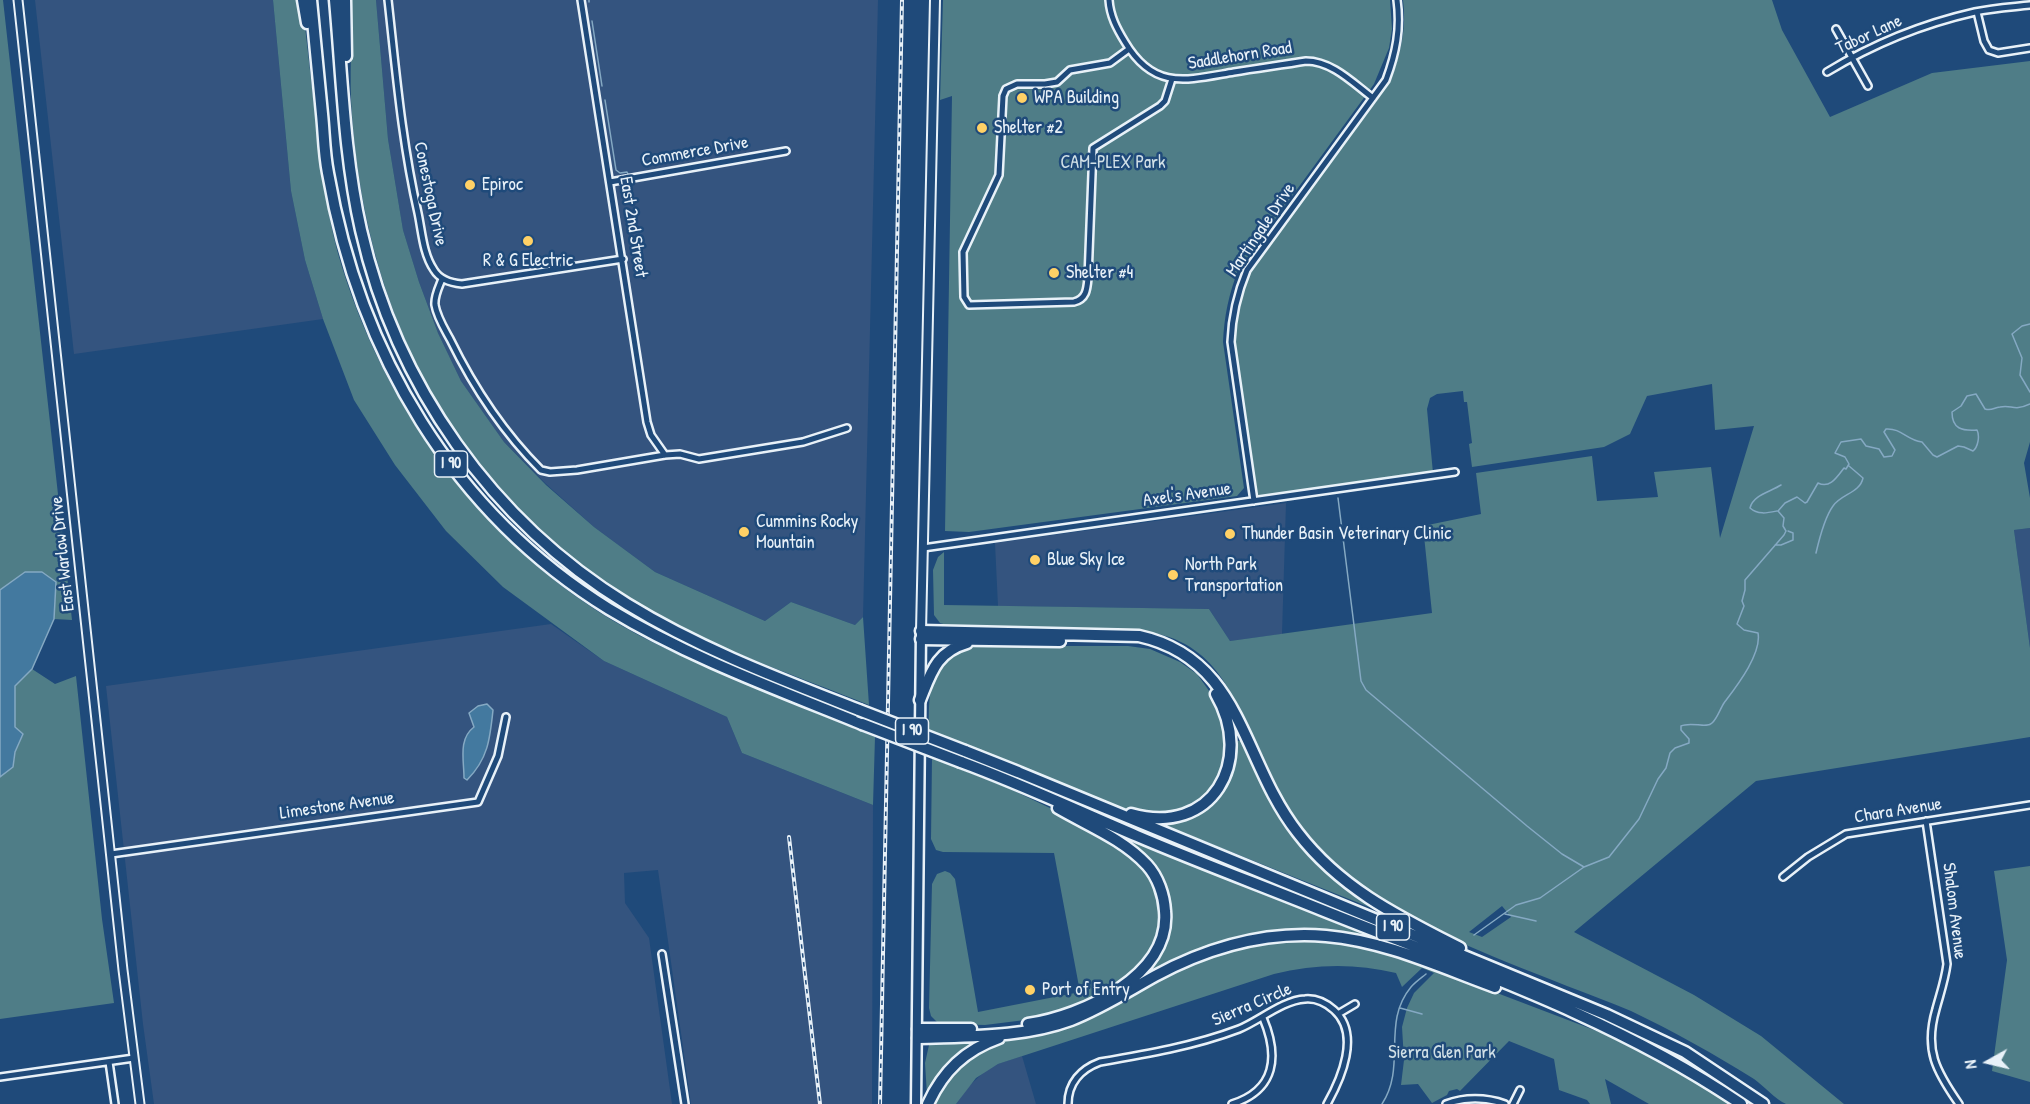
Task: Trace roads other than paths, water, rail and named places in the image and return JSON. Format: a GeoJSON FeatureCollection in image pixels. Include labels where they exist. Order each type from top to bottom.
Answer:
{"type":"FeatureCollection","features":[{"type":"Feature","properties":{"kind":"highway","name":"I 90"},"geometry":{"type":"LineString","coordinates":[[303,0],[327,170],[349,264],[361,302],[394,376],[433,440],[461,478],[532,553],[609,608],[649,631],[723,667],[862,724],[1011,775],[1607,1015],[1685,1052],[1763,1104]]}},
{"type":"Feature","properties":{"kind":"highway","name":"I 90"},"geometry":{"type":"LineString","coordinates":[[311,0],[327,170]]}},
{"type":"Feature","properties":{"kind":"highway","name":"I 90"},"geometry":{"type":"LineString","coordinates":[[335,0],[355,204],[379,295],[411,369],[442,424],[506,507],[571,565],[637,610],[729,658],[859,710],[963,757]]}},
{"type":"Feature","properties":{"kind":"highway","name":"I 90"},"geometry":{"type":"LineString","coordinates":[[345,0],[348,143]]}},
{"type":"Feature","properties":{"kind":"highway","name":"I 90"},"geometry":{"type":"LineString","coordinates":[[921,635],[1139,636],[1155,640],[1184,653],[1207,671],[1220,686],[1282,811],[1315,853],[1334,872],[1388,911],[1466,951],[1488,966]]}},
{"type":"Feature","properties":{"kind":"highway"},"geometry":{"type":"LineString","coordinates":[[921,635],[974,641]]}},
{"type":"Feature","properties":{"kind":"highway","name":"I 90"},"geometry":{"type":"LineString","coordinates":[[974,641],[1138,643],[1170,653],[1186,662],[1213,688],[1227,718],[1231,736],[1231,754],[1227,774],[1218,789],[1208,801],[1194,810],[1176,816],[1146,816],[1116,810],[1011,775]]}},
{"type":"Feature","properties":{"kind":"highway"},"geometry":{"type":"LineString","coordinates":[[920,700],[934,666],[945,653],[957,645],[974,641]]}},
{"type":"Feature","properties":{"kind":"highway","name":"I 90"},"geometry":{"type":"LineString","coordinates":[[1011,775],[1138,837],[1528,993],[1618,1033],[1707,1081],[1741,1104]]}},
{"type":"Feature","properties":{"kind":"highway"},"geometry":{"type":"LineString","coordinates":[[918,1034],[1011,1027],[1036,1023],[1079,1010],[1125,985],[1142,972],[1155,955],[1163,938],[1166,918],[1164,900],[1159,884],[1148,866],[1126,846],[1011,775]]}},
{"type":"Feature","properties":{"kind":"highway","name":"I 90"},"geometry":{"type":"LineString","coordinates":[[918,1034],[1011,1034],[1049,1028],[1072,1020],[1167,970],[1212,951],[1259,939],[1292,936],[1325,936],[1383,945],[1618,1033]]}},
{"type":"Feature","properties":{"kind":"highway","name":"I 90"},"geometry":{"type":"LineString","coordinates":[[928,1104],[947,1071],[965,1055],[984,1044],[1011,1034]]}},
{"type":"Feature","properties":{"kind":"main road"},"geometry":{"type":"LineString","coordinates":[[916,1104],[921,635],[935,0]]}},
{"type":"Feature","properties":{"kind":"street","name":"East Warlow Drive"},"geometry":{"type":"LineString","coordinates":[[18,0],[140,1104]]}},
{"type":"Feature","properties":{"kind":"street","name":"Conestoga Drive"},"geometry":{"type":"LineString","coordinates":[[388,0],[400,111],[411,182],[429,262],[435,273],[442,279]]}},
{"type":"Feature","properties":{"kind":"street","name":"East 2nd Street"},"geometry":{"type":"LineString","coordinates":[[580,0],[623,259],[647,422],[651,435],[665,455]]}},
{"type":"Feature","properties":{"kind":"street","name":"Saddlehorn Road"},"geometry":{"type":"LineString","coordinates":[[1109,0],[1113,20],[1129,49],[1150,70],[1172,79],[1185,80],[1317,61],[1328,65],[1373,98]]}},
{"type":"Feature","properties":{"kind":"street","name":"Martingale Drive"},"geometry":{"type":"LineString","coordinates":[[1254,501],[1231,342],[1232,317],[1237,293],[1247,270],[1386,80],[1398,38],[1400,18],[1397,0]]}},
{"type":"Feature","properties":{"kind":"street","name":"Tabor Lane"},"geometry":{"type":"LineString","coordinates":[[1827,72],[1852,57],[1923,26],[1977,12],[2030,5]]}},
{"type":"Feature","properties":{"kind":"street"},"geometry":{"type":"LineString","coordinates":[[1977,12],[1984,41],[1989,50],[1998,53],[2030,48]]}},
{"type":"Feature","properties":{"kind":"street"},"geometry":{"type":"LineString","coordinates":[[1836,29],[1868,86]]}},
{"type":"Feature","properties":{"kind":"street"},"geometry":{"type":"LineString","coordinates":[[1129,49],[1110,63],[1070,70],[1056,82],[1017,84],[1006,89],[1003,96],[999,175],[963,252],[964,297],[969,305],[1074,302],[1085,296],[1088,278],[1093,148],[1160,106],[1165,101],[1172,79]]}},
{"type":"Feature","properties":{"kind":"street","name":"Commerce Drive"},"geometry":{"type":"LineString","coordinates":[[610,182],[786,151]]}},
{"type":"Feature","properties":{"kind":"street"},"geometry":{"type":"LineString","coordinates":[[623,259],[462,284],[442,279],[435,303],[463,364],[499,420],[541,470],[550,472],[576,470],[665,455],[680,454],[699,459],[804,442],[847,428]]}},
{"type":"Feature","properties":{"kind":"street","name":"Axel's Avenue"},"geometry":{"type":"LineString","coordinates":[[923,548],[1455,472]]}},
{"type":"Feature","properties":{"kind":"street","name":"Limestone Avenue"},"geometry":{"type":"LineString","coordinates":[[111,854],[478,802],[498,756],[506,717]]}},
{"type":"Feature","properties":{"kind":"street","name":"Chara Avenue"},"geometry":{"type":"LineString","coordinates":[[1783,877],[1808,857],[1846,834],[2030,805]]}},
{"type":"Feature","properties":{"kind":"street","name":"Shalom Avenue"},"geometry":{"type":"LineString","coordinates":[[1926,821],[1947,964],[1931,1027],[1930,1046],[1940,1075],[1959,1104]]}},
{"type":"Feature","properties":{"kind":"street"},"geometry":{"type":"LineString","coordinates":[[662,954],[685,1104]]}},
{"type":"Feature","properties":{"kind":"street","name":"Sierra Circle"},"geometry":{"type":"LineString","coordinates":[[1068,1104],[1071,1085],[1090,1066],[1100,1062],[1180,1048],[1240,1029],[1293,1001],[1318,1000],[1338,1014]]}},
{"type":"Feature","properties":{"kind":"street"},"geometry":{"type":"LineString","coordinates":[[1327,1104],[1337,1086],[1346,1057],[1347,1041],[1344,1025],[1338,1014],[1355,1004]]}},
{"type":"Feature","properties":{"kind":"street"},"geometry":{"type":"LineString","coordinates":[[1232,1104],[1245,1100],[1257,1091],[1268,1077],[1273,1062],[1273,1048],[1271,1036],[1263,1018]]}},
{"type":"Feature","properties":{"kind":"street"},"geometry":{"type":"LineString","coordinates":[[0,1077],[134,1058]]}},
{"type":"Feature","properties":{"kind":"street"},"geometry":{"type":"LineString","coordinates":[[109,1062],[115,1104]]}},
{"type":"Feature","properties":{"kind":"street"},"geometry":{"type":"LineString","coordinates":[[1513,1104],[1520,1090]]}},
{"type":"Feature","properties":{"kind":"street"},"geometry":{"type":"LineString","coordinates":[[1446,1104],[1473,1099],[1503,1103]]}},
{"type":"Feature","properties":{"kind":"waterway"},"geometry":{"type":"LineString","coordinates":[[592,21],[602,86]]}},
{"type":"Feature","properties":{"kind":"waterway"},"geometry":{"type":"LineString","coordinates":[[605,100],[616,170],[628,174]]}},
{"type":"Feature","properties":{"kind":"waterway"},"geometry":{"type":"LineString","coordinates":[[2030,324],[2022,326],[2012,334],[2022,358],[2020,375],[2030,392]]}},
{"type":"Feature","properties":{"kind":"waterway"},"geometry":{"type":"LineString","coordinates":[[1474,935],[1516,905],[1540,898],[1584,867],[1609,857],[1639,819],[1658,779],[1666,768],[1670,753],[1675,748],[1689,743],[1681,726],[1710,725],[1714,721],[1747,670],[1756,651],[1758,633],[1744,630],[1737,624],[1744,606],[1742,601],[1745,580],[1784,535],[1786,531],[1783,526],[1784,518],[1778,511],[1785,503],[1797,497],[1807,502],[1818,483],[1830,483],[1844,468],[1846,469],[1849,464],[1845,457],[1835,453],[1841,442],[1861,439],[1866,446],[1879,449],[1884,457],[1892,456],[1895,450],[1884,432],[1886,429],[1891,429],[1922,442],[1937,457],[1958,446],[1973,451],[1978,441],[1977,430],[1959,428],[1952,418],[1952,412],[1961,406],[1967,396],[1976,394],[1987,410],[2004,406],[2016,408],[2030,404]]}},
{"type":"Feature","properties":{"kind":"waterway"},"geometry":{"type":"LineString","coordinates":[[1816,553],[1825,522],[1833,506],[1858,487],[1863,478],[1849,466]]}},
{"type":"Feature","properties":{"kind":"waterway"},"geometry":{"type":"LineString","coordinates":[[1777,511],[1759,513],[1750,508],[1758,497],[1781,485]]}},
{"type":"Feature","properties":{"kind":"waterway"},"geometry":{"type":"LineString","coordinates":[[1338,498],[1361,681],[1366,690],[1527,826],[1562,854],[1584,867]]}},
{"type":"Feature","properties":{"kind":"waterway"},"geometry":{"type":"LineString","coordinates":[[1775,545],[1793,540],[1793,533],[1788,531]]}},
{"type":"Feature","properties":{"kind":"waterway"},"geometry":{"type":"LineString","coordinates":[[1505,914],[1536,921]]}},
{"type":"Feature","properties":{"kind":"waterway"},"geometry":{"type":"LineString","coordinates":[[1382,1104],[1393,1075],[1397,1015],[1402,1001],[1413,985],[1426,974]]}},
{"type":"Feature","properties":{"kind":"waterway"},"geometry":{"type":"LineString","coordinates":[[1400,1008],[1422,1014]]}},
{"type":"Feature","properties":{"kind":"railway"},"geometry":{"type":"LineString","coordinates":[[880,1104],[902,0]]}},
{"type":"Feature","properties":{"kind":"railway"},"geometry":{"type":"LineString","coordinates":[[789,837],[820,1104]]}},
{"type":"Feature","properties":{"kind":"place","name":"WPA Building"},"geometry":{"type":"Point","coordinates":[1022,98]}},
{"type":"Feature","properties":{"kind":"place","name":"Shelter #2"},"geometry":{"type":"Point","coordinates":[982,128]}},
{"type":"Feature","properties":{"kind":"place","name":"Epiroc"},"geometry":{"type":"Point","coordinates":[470,185]}},
{"type":"Feature","properties":{"kind":"place","name":"R & G Electric"},"geometry":{"type":"Point","coordinates":[528,241]}},
{"type":"Feature","properties":{"kind":"place","name":"Shelter #4"},"geometry":{"type":"Point","coordinates":[1054,273]}},
{"type":"Feature","properties":{"kind":"place","name":"Cummins Rocky Mountain"},"geometry":{"type":"Point","coordinates":[744,532]}},
{"type":"Feature","properties":{"kind":"place","name":"Thunder Basin Veterinary Clinic"},"geometry":{"type":"Point","coordinates":[1230,534]}},
{"type":"Feature","properties":{"kind":"place","name":"Blue Sky Ice"},"geometry":{"type":"Point","coordinates":[1035,560]}},
{"type":"Feature","properties":{"kind":"place","name":"North Park Transportation"},"geometry":{"type":"Point","coordinates":[1173,575]}},
{"type":"Feature","properties":{"kind":"place","name":"Port of Entry"},"geometry":{"type":"Point","coordinates":[1030,990]}},
{"type":"Feature","properties":{"kind":"park label","name":"CAM-PLEX Park"},"geometry":{"type":"Point","coordinates":[1113,163]}},
{"type":"Feature","properties":{"kind":"park label","name":"Sierra Glen Park"},"geometry":{"type":"Point","coordinates":[1442,1053]}}]}
